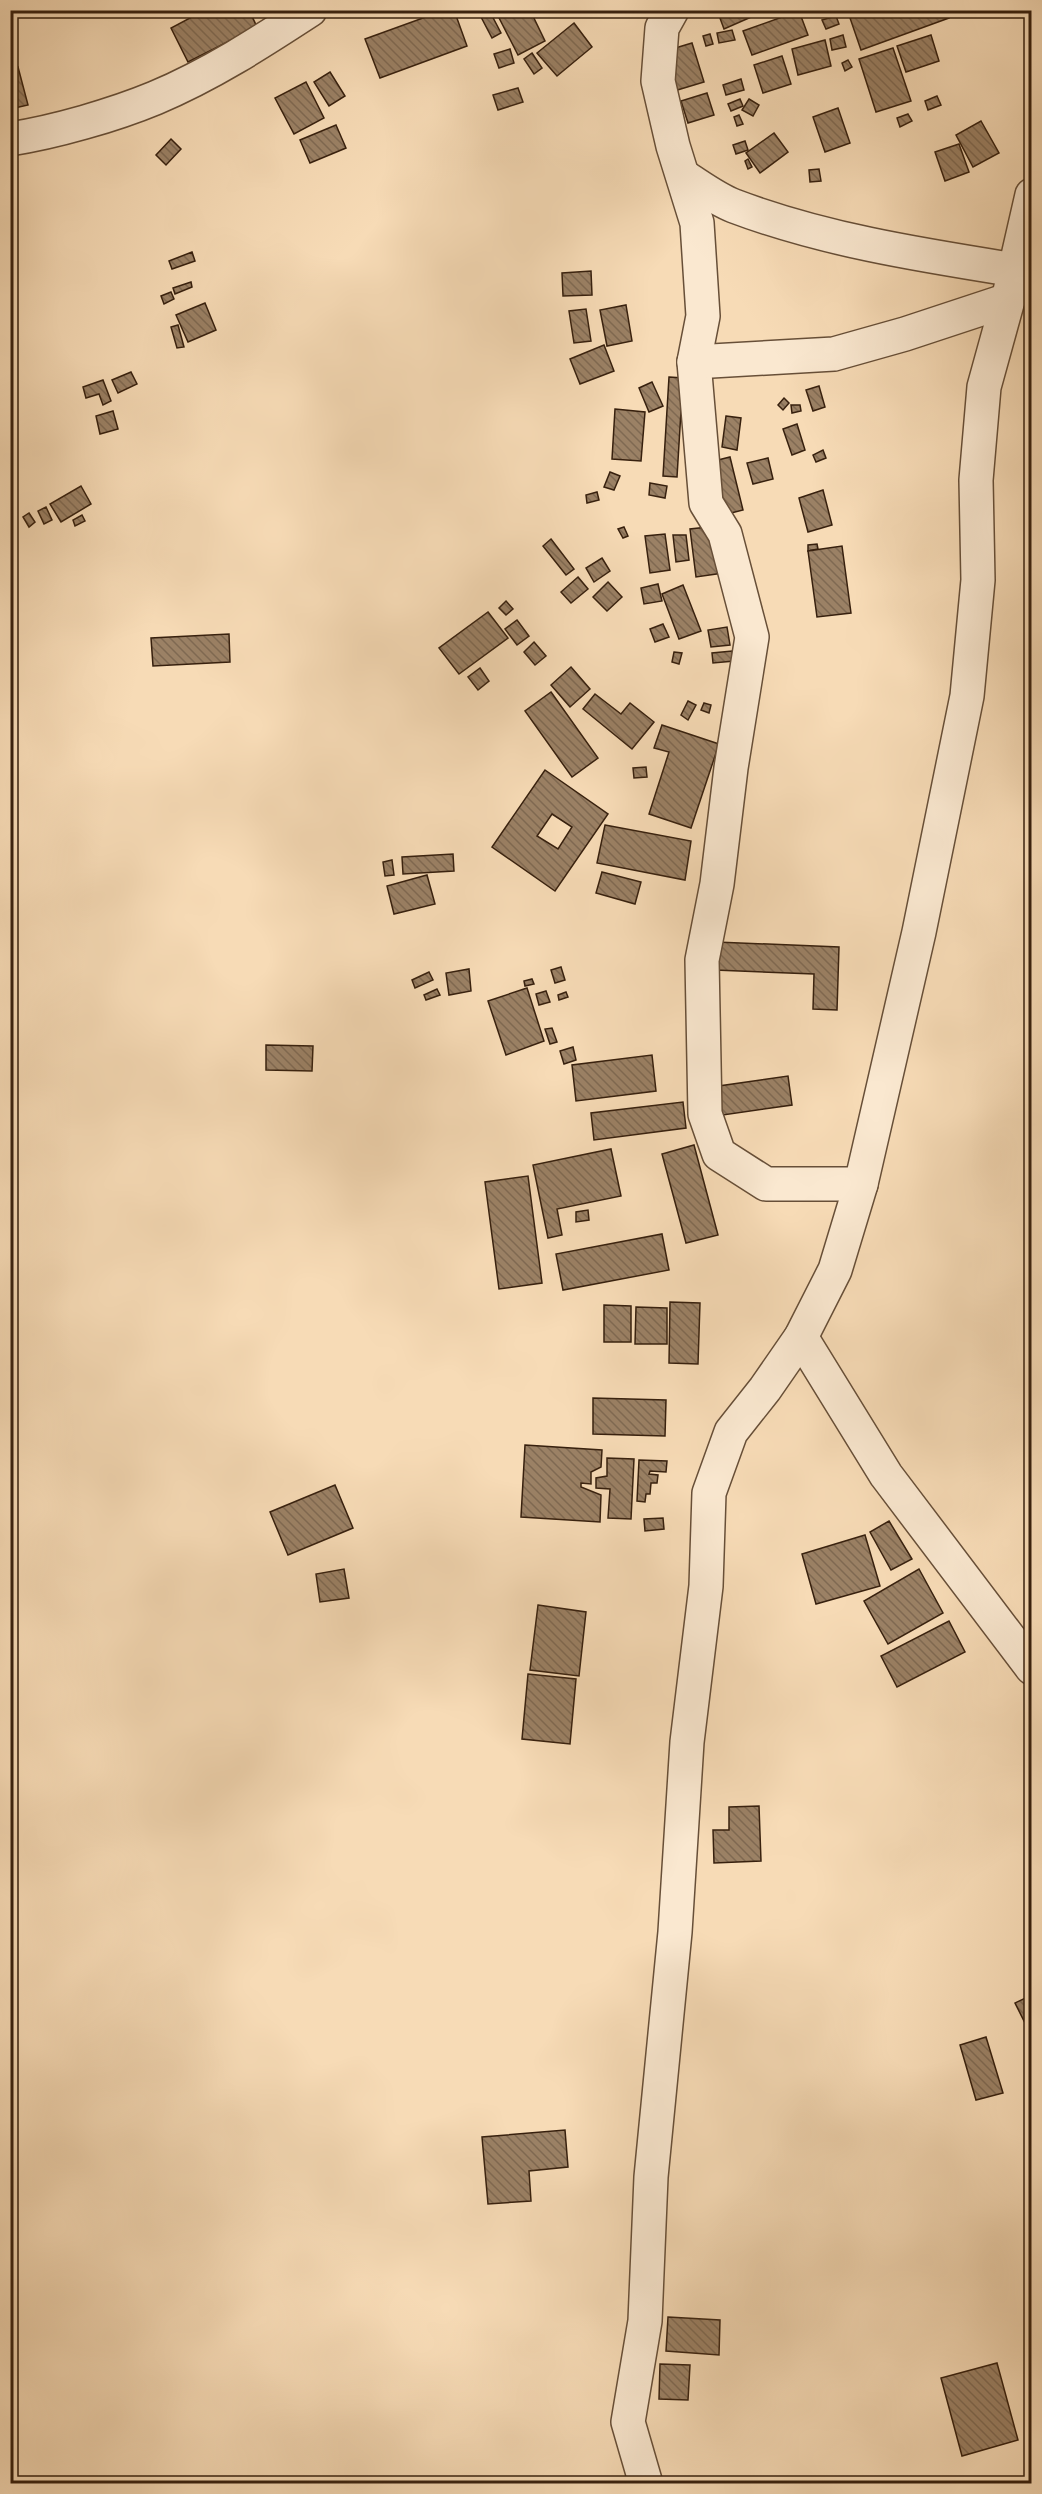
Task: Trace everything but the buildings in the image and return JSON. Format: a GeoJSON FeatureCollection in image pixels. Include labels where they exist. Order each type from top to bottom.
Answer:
{"type":"FeatureCollection","features":[{"type":"Feature","properties":{"kind":"street"},"geometry":{"type":"LineString","coordinates":[[10,139],[38,135],[155,98],[232,59],[310,10]]}},
{"type":"Feature","properties":{"kind":"street"},"geometry":{"type":"LineString","coordinates":[[672,10],[662,28],[658,81],[697,223],[703,316],[694,362],[706,502],[725,534],[752,637],[731,768],[717,884],[702,960],[705,1114],[719,1154],[766,1184],[861,1184]]}},
{"type":"Feature","properties":{"kind":"street"},"geometry":{"type":"LineString","coordinates":[[683,176],[732,205],[811,229],[915,254],[1011,285]]}},
{"type":"Feature","properties":{"kind":"street"},"geometry":{"type":"LineString","coordinates":[[621,2484],[628,2422],[645,2321],[651,2177],[675,1932],[687,1742],[706,1586],[709,1493],[731,1432],[765,1389],[801,1336],[835,1270],[861,1184],[919,932],[967,696],[978,580],[976,480],[984,387],[1032,195]]}},
{"type":"Feature","properties":{"kind":"street"},"geometry":{"type":"LineString","coordinates":[[694,362],[834,354],[905,334],[1011,285]]}},
{"type":"Feature","properties":{"kind":"street"},"geometry":{"type":"LineString","coordinates":[[801,1336],[886,1475],[1032,1668]]}},
{"type":"Feature","properties":{"kind":"street"},"geometry":{"type":"LineString","coordinates":[[628,2422],[646,2484]]}}]}
